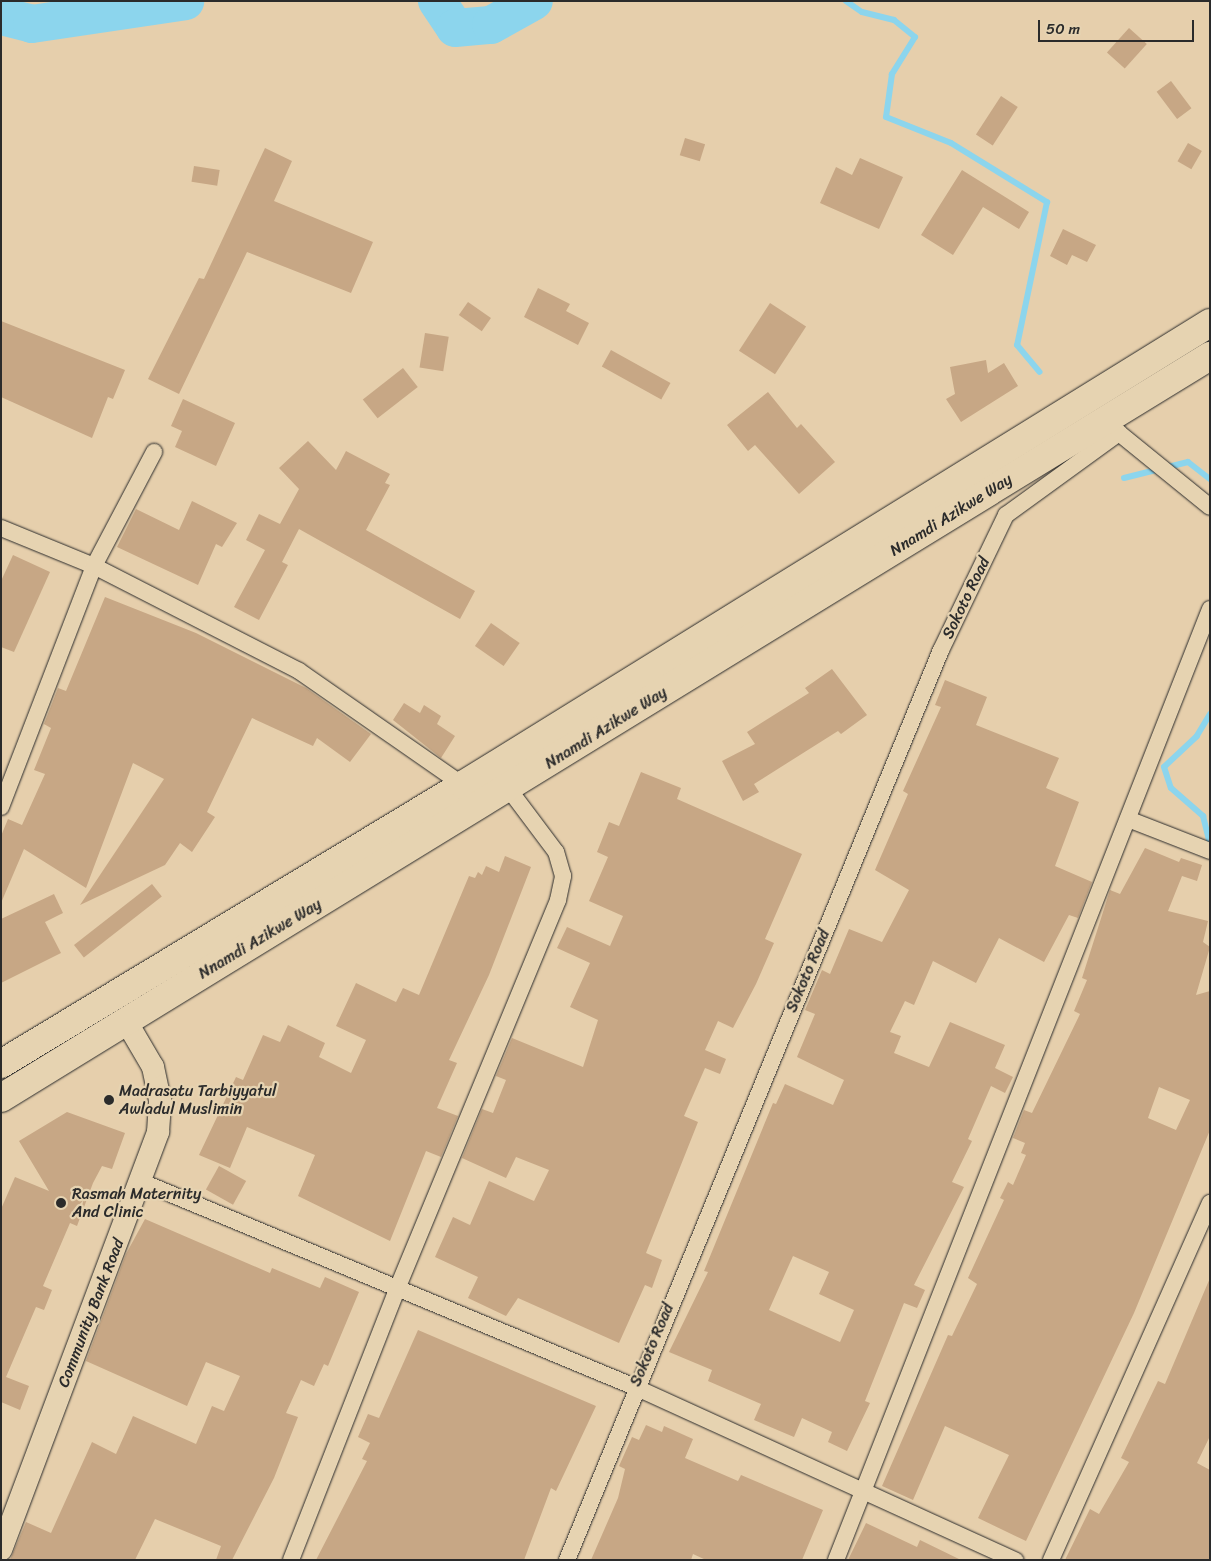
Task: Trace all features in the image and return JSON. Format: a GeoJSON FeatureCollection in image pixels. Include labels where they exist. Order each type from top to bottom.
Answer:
{"type":"FeatureCollection","features":[{"type":"Feature","properties":{"kind":"highway","name":"Nnamdi Azikwe Way"},"geometry":{"type":"LineString","coordinates":[[1,1064],[463,785],[1210,323]]}},
{"type":"Feature","properties":{"kind":"highway","name":"Nnamdi Azikwe Way"},"geometry":{"type":"LineString","coordinates":[[1,1098],[1210,356]]}},
{"type":"Feature","properties":{"kind":"street","name":"Sokoto Road"},"geometry":{"type":"LineString","coordinates":[[566,1560],[635,1387],[941,650],[1006,515],[1119,433],[1210,507]]}},
{"type":"Feature","properties":{"kind":"street"},"geometry":{"type":"LineString","coordinates":[[1,807],[94,566],[154,452]]}},
{"type":"Feature","properties":{"kind":"street"},"geometry":{"type":"LineString","coordinates":[[1,528],[94,566],[299,671],[463,785]]}},
{"type":"Feature","properties":{"kind":"street"},"geometry":{"type":"LineString","coordinates":[[836,1560],[1210,609]]}},
{"type":"Feature","properties":{"kind":"street"},"geometry":{"type":"LineString","coordinates":[[291,1560],[397,1289],[558,900],[563,876],[556,852],[508,788]]}},
{"type":"Feature","properties":{"kind":"street"},"geometry":{"type":"LineString","coordinates":[[1128,819],[1210,851]]}},
{"type":"Feature","properties":{"kind":"street","name":"Community Bank Road"},"geometry":{"type":"LineString","coordinates":[[1,1550],[142,1182],[158,1132],[160,1100],[153,1067],[126,1021]]}},
{"type":"Feature","properties":{"kind":"street"},"geometry":{"type":"LineString","coordinates":[[142,1182],[635,1387],[863,1493],[1015,1560]]}},
{"type":"Feature","properties":{"kind":"street"},"geometry":{"type":"LineString","coordinates":[[1051,1560],[1210,1203]]}},
{"type":"Feature","properties":{"kind":"building"},"geometry":{"type":"Polygon","coordinates":[[[1129,28],[1147,44],[1125,69],[1107,53],[1129,28]]]}},
{"type":"Feature","properties":{"kind":"building"},"geometry":{"type":"Polygon","coordinates":[[[1171,81],[1191,108],[1177,119],[1157,92],[1171,81]]]}},
{"type":"Feature","properties":{"kind":"building"},"geometry":{"type":"Polygon","coordinates":[[[1001,96],[1018,107],[993,145],[976,135],[1001,96]]]}},
{"type":"Feature","properties":{"kind":"building"},"geometry":{"type":"Polygon","coordinates":[[[685,138],[705,144],[700,161],[680,155],[685,138]]]}},
{"type":"Feature","properties":{"kind":"building"},"geometry":{"type":"Polygon","coordinates":[[[1188,143],[1202,151],[1191,169],[1178,161],[1188,143]]]}},
{"type":"Feature","properties":{"kind":"building"},"geometry":{"type":"Polygon","coordinates":[[[265,148],[292,161],[274,201],[373,242],[351,293],[247,252],[179,394],[148,379],[199,278],[204,279],[265,148]]]}},
{"type":"Feature","properties":{"kind":"building"},"geometry":{"type":"Polygon","coordinates":[[[860,158],[903,177],[879,229],[820,203],[836,167],[852,175],[860,158]]]}},
{"type":"Feature","properties":{"kind":"building"},"geometry":{"type":"Polygon","coordinates":[[[194,166],[220,170],[217,186],[191,182],[194,166]]]}},
{"type":"Feature","properties":{"kind":"building"},"geometry":{"type":"Polygon","coordinates":[[[962,170],[1029,212],[1019,229],[983,207],[953,255],[921,235],[962,170]]]}},
{"type":"Feature","properties":{"kind":"building"},"geometry":{"type":"Polygon","coordinates":[[[1063,229],[1096,245],[1087,262],[1072,255],[1067,265],[1050,256],[1063,229]]]}},
{"type":"Feature","properties":{"kind":"building"},"geometry":{"type":"Polygon","coordinates":[[[538,288],[570,304],[566,311],[589,323],[578,345],[524,317],[538,288]]]}},
{"type":"Feature","properties":{"kind":"building"},"geometry":{"type":"Polygon","coordinates":[[[468,302],[491,318],[482,331],[459,315],[468,302]]]}},
{"type":"Feature","properties":{"kind":"building"},"geometry":{"type":"Polygon","coordinates":[[[770,303],[806,326],[775,374],[739,351],[770,303]]]}},
{"type":"Feature","properties":{"kind":"building"},"geometry":{"type":"Polygon","coordinates":[[[1,321],[125,370],[113,399],[108,397],[92,438],[1,397],[1,321]]]}},
{"type":"Feature","properties":{"kind":"building"},"geometry":{"type":"Polygon","coordinates":[[[425,333],[449,337],[443,371],[420,368],[425,333]]]}},
{"type":"Feature","properties":{"kind":"building"},"geometry":{"type":"Polygon","coordinates":[[[611,350],[670,383],[661,400],[602,367],[611,350]]]}},
{"type":"Feature","properties":{"kind":"building"},"geometry":{"type":"Polygon","coordinates":[[[986,360],[988,373],[1004,363],[1018,386],[961,422],[946,399],[955,394],[950,367],[986,360]]]}},
{"type":"Feature","properties":{"kind":"building"},"geometry":{"type":"Polygon","coordinates":[[[403,368],[418,387],[378,418],[363,399],[403,368]]]}},
{"type":"Feature","properties":{"kind":"building"},"geometry":{"type":"Polygon","coordinates":[[[768,392],[797,428],[801,424],[835,462],[799,494],[755,445],[748,451],[727,425],[768,392]]]}},
{"type":"Feature","properties":{"kind":"building"},"geometry":{"type":"Polygon","coordinates":[[[183,399],[235,423],[216,466],[175,447],[182,431],[171,426],[183,399]]]}},
{"type":"Feature","properties":{"kind":"building"},"geometry":{"type":"Polygon","coordinates":[[[308,441],[336,470],[346,451],[390,474],[385,483],[390,485],[366,530],[475,591],[460,619],[299,529],[282,562],[288,565],[259,620],[234,607],[265,550],[246,540],[259,514],[280,524],[299,489],[279,468],[308,441]]]}},
{"type":"Feature","properties":{"kind":"building"},"geometry":{"type":"Polygon","coordinates":[[[192,501],[237,523],[222,547],[216,544],[198,585],[117,547],[136,509],[179,530],[192,501]]]}},
{"type":"Feature","properties":{"kind":"building"},"geometry":{"type":"Polygon","coordinates":[[[13,555],[50,572],[14,652],[1,647],[1,581],[13,555]]]}},
{"type":"Feature","properties":{"kind":"building"},"geometry":{"type":"Polygon","coordinates":[[[105,597],[196,633],[306,688],[371,734],[350,762],[317,738],[313,746],[252,718],[207,812],[215,817],[192,852],[180,843],[165,865],[80,905],[164,779],[133,763],[86,888],[24,849],[1,903],[1,836],[8,819],[22,825],[45,774],[34,770],[51,728],[44,724],[58,688],[66,691],[105,597]]]}},
{"type":"Feature","properties":{"kind":"building"},"geometry":{"type":"Polygon","coordinates":[[[491,623],[520,643],[504,666],[475,646],[491,623]]]}},
{"type":"Feature","properties":{"kind":"building"},"geometry":{"type":"Polygon","coordinates":[[[832,669],[867,715],[841,734],[838,731],[754,784],[759,792],[743,801],[722,761],[755,744],[747,732],[809,693],[805,688],[832,669]]]}},
{"type":"Feature","properties":{"kind":"building"},"geometry":{"type":"Polygon","coordinates":[[[945,680],[987,697],[976,725],[1059,758],[1046,788],[1079,802],[1055,866],[1092,882],[1078,918],[1069,915],[1044,962],[999,938],[976,983],[933,961],[914,1005],[905,1001],[890,1032],[901,1036],[894,1053],[929,1067],[950,1022],[1005,1045],[995,1068],[1013,1077],[1005,1093],[991,1086],[968,1139],[972,1141],[952,1182],[964,1187],[914,1285],[925,1290],[917,1308],[904,1303],[865,1401],[870,1403],[847,1451],[828,1442],[832,1432],[802,1418],[794,1437],[754,1420],[761,1404],[708,1381],[712,1370],[669,1352],[708,1272],[704,1271],[773,1103],[776,1104],[785,1084],[833,1105],[844,1080],[797,1057],[815,1014],[805,1010],[822,970],[830,974],[849,929],[882,942],[909,890],[875,870],[908,794],[903,791],[941,707],[935,705],[945,680]],[[793,1256],[769,1310],[840,1342],[854,1310],[819,1294],[829,1272],[793,1256]]]}},
{"type":"Feature","properties":{"kind":"building"},"geometry":{"type":"Polygon","coordinates":[[[404,703],[420,713],[424,705],[441,716],[437,724],[455,736],[441,758],[393,720],[404,703]]]}},
{"type":"Feature","properties":{"kind":"building"},"geometry":{"type":"Polygon","coordinates":[[[641,772],[681,788],[677,799],[802,854],[765,939],[774,943],[756,984],[733,1028],[718,1021],[705,1050],[726,1059],[720,1074],[705,1068],[684,1116],[698,1122],[646,1253],[662,1260],[652,1288],[645,1285],[619,1343],[518,1298],[506,1316],[468,1298],[478,1277],[435,1257],[453,1217],[470,1225],[489,1181],[534,1201],[549,1170],[516,1157],[506,1178],[462,1158],[482,1109],[493,1113],[506,1080],[496,1076],[512,1038],[583,1067],[598,1020],[570,1007],[590,963],[557,948],[567,927],[610,946],[623,916],[589,901],[608,857],[597,852],[609,822],[619,826],[641,772]]]}},
{"type":"Feature","properties":{"kind":"building"},"geometry":{"type":"Polygon","coordinates":[[[1145,848],[1179,862],[1181,858],[1202,865],[1197,881],[1182,876],[1168,911],[1208,921],[1203,942],[1210,947],[1196,995],[1210,991],[1210,1130],[1134,1313],[1026,1541],[978,1518],[1009,1455],[945,1426],[913,1500],[882,1486],[948,1335],[952,1336],[977,1284],[968,1278],[1004,1200],[1000,1198],[1008,1182],[1013,1185],[1026,1155],[1021,1153],[1025,1143],[1013,1138],[1024,1110],[1032,1113],[1080,1014],[1074,1011],[1087,980],[1082,978],[1110,890],[1120,894],[1145,848]],[[1159,1087],[1148,1118],[1176,1130],[1190,1100],[1159,1087]]]}},
{"type":"Feature","properties":{"kind":"building"},"geometry":{"type":"Polygon","coordinates":[[[505,856],[531,867],[489,975],[449,1060],[457,1063],[437,1108],[458,1116],[441,1157],[426,1151],[390,1241],[298,1196],[315,1155],[247,1127],[230,1168],[199,1155],[236,1077],[243,1080],[263,1035],[280,1042],[288,1025],[325,1043],[319,1057],[351,1073],[366,1040],[336,1026],[356,983],[396,1002],[403,988],[419,995],[469,876],[475,878],[478,872],[482,875],[486,866],[499,872],[505,856]]]}},
{"type":"Feature","properties":{"kind":"building"},"geometry":{"type":"Polygon","coordinates":[[[152,884],[162,897],[84,958],[74,945],[152,884]]]}},
{"type":"Feature","properties":{"kind":"building"},"geometry":{"type":"Polygon","coordinates":[[[54,894],[63,913],[45,922],[61,953],[1,983],[1,919],[54,894]]]}},
{"type":"Feature","properties":{"kind":"building"},"geometry":{"type":"Polygon","coordinates":[[[67,1112],[125,1133],[112,1169],[102,1166],[93,1183],[77,1226],[70,1223],[43,1286],[52,1290],[44,1310],[36,1307],[6,1377],[29,1386],[20,1410],[1,1402],[1,1209],[15,1177],[49,1191],[19,1141],[67,1112]]]}},
{"type":"Feature","properties":{"kind":"building"},"geometry":{"type":"Polygon","coordinates":[[[219,1166],[246,1181],[233,1205],[206,1190],[219,1166]]]}},
{"type":"Feature","properties":{"kind":"building"},"geometry":{"type":"Polygon","coordinates":[[[145,1219],[270,1273],[272,1268],[320,1288],[325,1277],[359,1292],[328,1366],[324,1364],[314,1386],[301,1380],[286,1413],[298,1417],[274,1478],[232,1560],[216,1560],[221,1546],[155,1519],[135,1560],[10,1560],[26,1522],[51,1533],[92,1442],[116,1454],[133,1416],[196,1444],[212,1406],[224,1411],[240,1376],[206,1362],[187,1406],[86,1361],[126,1254],[145,1219]]]}},
{"type":"Feature","properties":{"kind":"building"},"geometry":{"type":"Polygon","coordinates":[[[1210,1278],[1210,1436],[1197,1463],[1210,1470],[1210,1560],[1065,1560],[1090,1509],[1099,1514],[1129,1462],[1121,1458],[1158,1381],[1165,1384],[1210,1278]]]}},
{"type":"Feature","properties":{"kind":"building"},"geometry":{"type":"Polygon","coordinates":[[[418,1330],[596,1406],[556,1491],[551,1488],[524,1560],[316,1560],[367,1461],[362,1459],[370,1443],[358,1437],[368,1414],[379,1418],[418,1330]]]}},
{"type":"Feature","properties":{"kind":"building"},"geometry":{"type":"Polygon","coordinates":[[[646,1425],[662,1432],[664,1426],[693,1439],[685,1458],[738,1481],[741,1475],[823,1510],[802,1560],[706,1560],[693,1554],[691,1560],[591,1560],[618,1498],[625,1469],[619,1466],[632,1437],[639,1440],[646,1425]]]}},
{"type":"Feature","properties":{"kind":"building"},"geometry":{"type":"Polygon","coordinates":[[[866,1523],[917,1547],[920,1540],[961,1560],[848,1560],[866,1523]]]}},
{"type":"Feature","properties":{"kind":"waterway"},"geometry":{"type":"LineString","coordinates":[[1,16],[32,24],[185,1]]}},
{"type":"Feature","properties":{"kind":"waterway"},"geometry":{"type":"LineString","coordinates":[[437,1],[455,28],[491,25],[534,1]]}},
{"type":"Feature","properties":{"kind":"waterway"},"geometry":{"type":"LineString","coordinates":[[846,1],[862,12],[894,20],[915,37],[892,74],[886,117],[951,143],[1047,202],[1017,345],[1040,372]]}},
{"type":"Feature","properties":{"kind":"waterway"},"geometry":{"type":"LineString","coordinates":[[1124,478],[1188,462],[1210,479]]}},
{"type":"Feature","properties":{"kind":"waterway"},"geometry":{"type":"LineString","coordinates":[[1210,714],[1197,736],[1164,767],[1171,788],[1203,816],[1210,845]]}},
{"type":"Feature","properties":{"kind":"place","name":"Madrasatu Tarbiyyatul Awladul Muslimin"},"geometry":{"type":"Point","coordinates":[109,1100]}},
{"type":"Feature","properties":{"kind":"place","name":"Rasmah Maternity And Clinic"},"geometry":{"type":"Point","coordinates":[61,1203]}}]}
